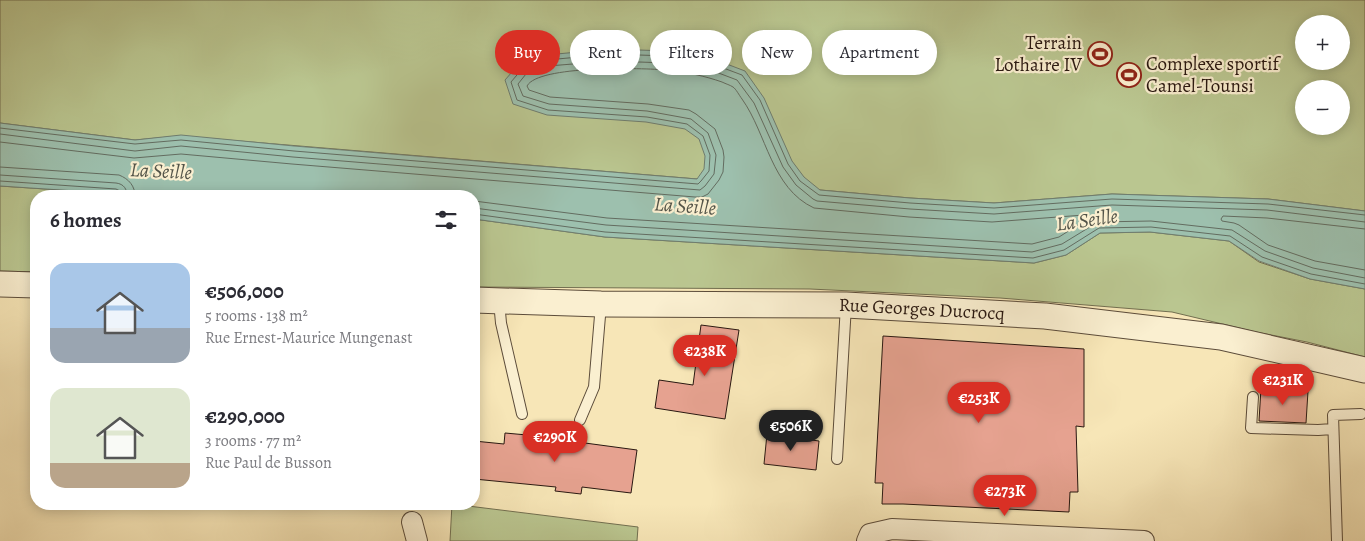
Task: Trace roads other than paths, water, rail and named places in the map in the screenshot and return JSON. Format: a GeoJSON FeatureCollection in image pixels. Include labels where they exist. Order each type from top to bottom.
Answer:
{"type":"FeatureCollection","features":[{"type":"Feature","properties":{"kind":"street"},"geometry":{"type":"LineString","coordinates":[[0,284],[30,285]]}},
{"type":"Feature","properties":{"kind":"street","name":"Rue Georges Ducrocq"},"geometry":{"type":"LineString","coordinates":[[480,300],[601,304],[846,305],[1045,316],[1229,339],[1365,370]]}},
{"type":"Feature","properties":{"kind":"street"},"geometry":{"type":"LineString","coordinates":[[868,538],[892,529],[1144,541]]}},
{"type":"Feature","properties":{"kind":"lane"},"geometry":{"type":"LineString","coordinates":[[499,301],[501,323],[522,414]]}},
{"type":"Feature","properties":{"kind":"lane"},"geometry":{"type":"LineString","coordinates":[[580,420],[594,387],[601,304]]}},
{"type":"Feature","properties":{"kind":"lane"},"geometry":{"type":"LineString","coordinates":[[837,459],[846,305]]}},
{"type":"Feature","properties":{"kind":"lane"},"geometry":{"type":"LineString","coordinates":[[1253,397],[1251,428],[1333,429]]}},
{"type":"Feature","properties":{"kind":"lane"},"geometry":{"type":"LineString","coordinates":[[1337,541],[1333,415],[1361,414]]}},
{"type":"Feature","properties":{"kind":"water","name":"La Seille"},"geometry":{"type":"Polygon","coordinates":[[[640,50],[650,50],[650,75],[732,75],[732,66],[742,70],[742,75],[748,75],[764,98],[792,161],[804,177],[820,190],[994,203],[1112,194],[1268,199],[1365,211],[1365,289],[1310,279],[1259,261],[1229,241],[1150,232],[1100,233],[1066,255],[1034,263],[605,237],[480,220],[480,190],[61,190],[0,186],[0,123],[135,140],[181,135],[697,179],[704,169],[705,156],[699,139],[685,129],[646,122],[547,115],[513,104],[505,80],[509,75],[560,75],[560,54],[570,53],[570,75],[640,75],[640,50]]]}},
{"type":"Feature","properties":{"kind":"place","name":"Terrain Lothaire IV"},"geometry":{"type":"Point","coordinates":[1100,54]}},
{"type":"Feature","properties":{"kind":"place","name":"Complexe sportif Camel-Tounsi"},"geometry":{"type":"Point","coordinates":[1129,75]}}]}
